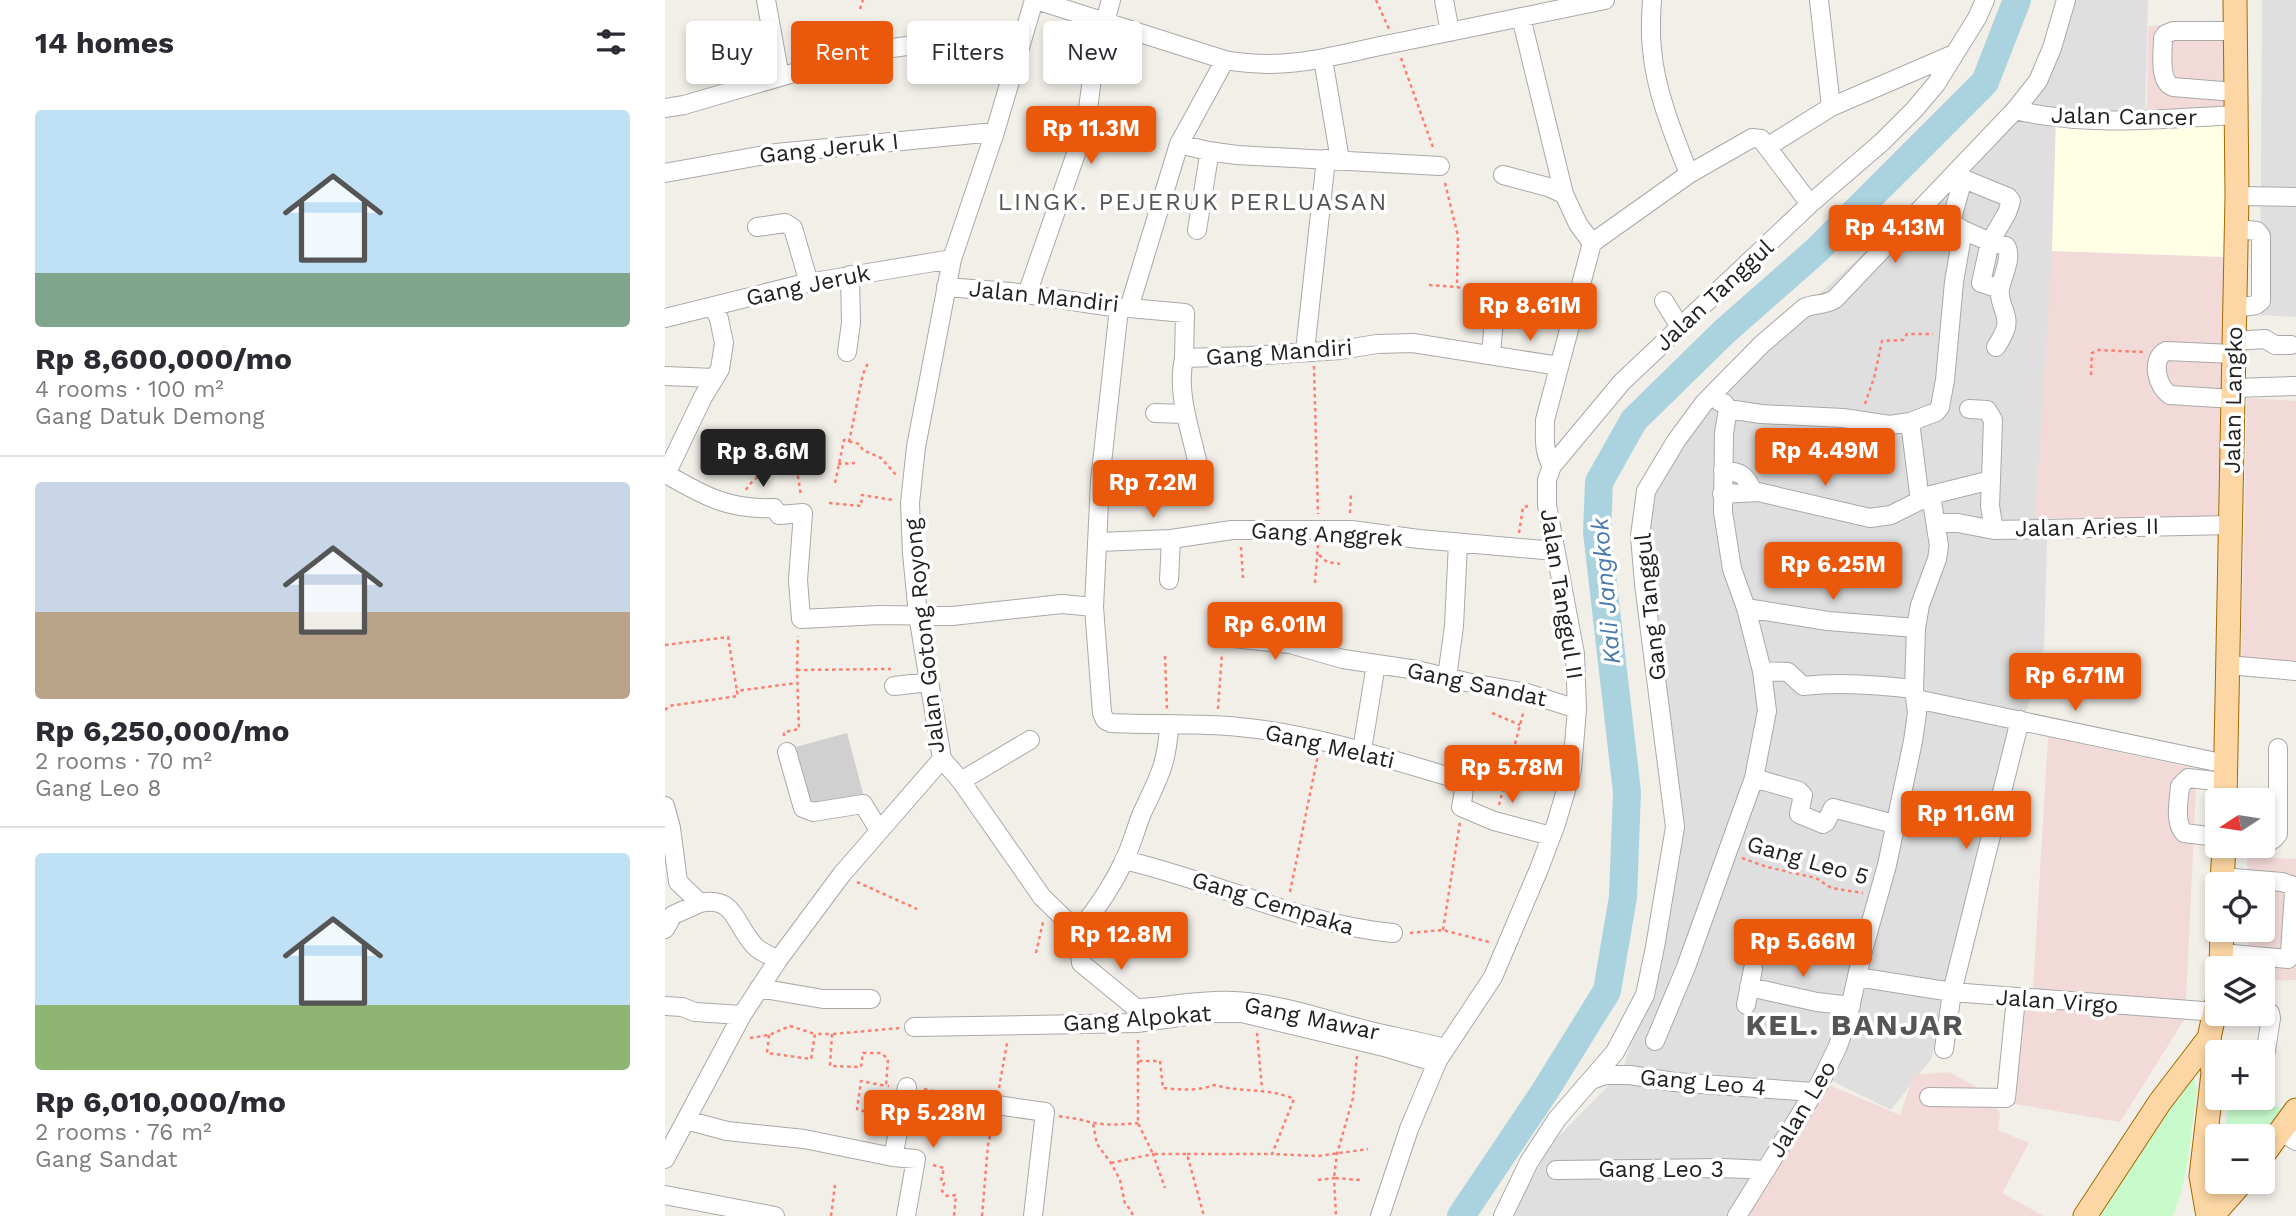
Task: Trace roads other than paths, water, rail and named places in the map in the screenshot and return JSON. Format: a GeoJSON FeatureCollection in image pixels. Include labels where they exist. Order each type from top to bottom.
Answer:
{"type":"FeatureCollection","features":[{"type":"Feature","properties":{"kind":"main road","name":"Jalan Langko"},"geometry":{"type":"LineString","coordinates":[[2225,782],[2237,196],[2234,115],[2235,0]]}},
{"type":"Feature","properties":{"kind":"main road"},"geometry":{"type":"LineString","coordinates":[[2085,1216],[2159,1102],[2209,1038],[2212,1026]]}},
{"type":"Feature","properties":{"kind":"main road"},"geometry":{"type":"LineString","coordinates":[[2210,1110],[2201,1176],[2210,1216]]}},
{"type":"Feature","properties":{"kind":"main road"},"geometry":{"type":"LineString","coordinates":[[2288,1136],[2296,1110]]}},
{"type":"Feature","properties":{"kind":"main road"},"geometry":{"type":"LineString","coordinates":[[2210,1216],[2231,1194]]}},
{"type":"Feature","properties":{"kind":"street"},"geometry":{"type":"LineString","coordinates":[[766,0],[780,77]]}},
{"type":"Feature","properties":{"kind":"street"},"geometry":{"type":"LineString","coordinates":[[1035,0],[1102,21]]}},
{"type":"Feature","properties":{"kind":"street","name":"Jalan Gotong Royong"},"geometry":{"type":"LineString","coordinates":[[1028,21],[1035,0]]}},
{"type":"Feature","properties":{"kind":"street"},"geometry":{"type":"LineString","coordinates":[[1105,21],[1111,0]]}},
{"type":"Feature","properties":{"kind":"street"},"geometry":{"type":"LineString","coordinates":[[1444,0],[1450,32]]}},
{"type":"Feature","properties":{"kind":"street"},"geometry":{"type":"LineString","coordinates":[[1142,34],[1225,60],[1271,66],[1323,60],[1605,0]]}},
{"type":"Feature","properties":{"kind":"street"},"geometry":{"type":"LineString","coordinates":[[1652,0],[1654,65],[1671,130],[1689,174]]}},
{"type":"Feature","properties":{"kind":"street"},"geometry":{"type":"LineString","coordinates":[[1819,0],[1831,107]]}},
{"type":"Feature","properties":{"kind":"street","name":"Jalan Tanggul"},"geometry":{"type":"LineString","coordinates":[[1552,466],[1622,382],[1810,204],[1882,142],[1914,110],[1937,84],[1977,19],[1985,0]]}},
{"type":"Feature","properties":{"kind":"street","name":"Gang Tanggul"},"geometry":{"type":"LineString","coordinates":[[1503,1216],[1529,1162],[1557,1119],[1615,1052],[1645,995],[1655,947],[1675,827],[1644,584],[1640,536],[1646,491],[1676,441],[1717,404],[1762,344],[1804,308],[1822,305],[1835,299],[1958,177],[2038,81],[2052,47],[2066,0]]}},
{"type":"Feature","properties":{"kind":"street"},"geometry":{"type":"LineString","coordinates":[[1521,17],[1564,194],[1577,224],[1592,243],[1689,174],[1752,138],[1761,139],[1810,204]]}},
{"type":"Feature","properties":{"kind":"street"},"geometry":{"type":"LineString","coordinates":[[2235,31],[2173,31],[2162,38],[2164,79],[2167,85],[2235,92]]}},
{"type":"Feature","properties":{"kind":"street"},"geometry":{"type":"LineString","coordinates":[[665,108],[684,105],[869,51],[907,46]]}},
{"type":"Feature","properties":{"kind":"street"},"geometry":{"type":"LineString","coordinates":[[1767,148],[1831,107],[1954,54]]}},
{"type":"Feature","properties":{"kind":"street","name":"Jalan Mandiri"},"geometry":{"type":"LineString","coordinates":[[946,287],[1027,294],[1124,308],[1179,144],[1225,60]]}},
{"type":"Feature","properties":{"kind":"street"},"geometry":{"type":"LineString","coordinates":[[1310,351],[1333,159],[1323,60]]}},
{"type":"Feature","properties":{"kind":"street","name":"Jalan Gotong Royong"},"geometry":{"type":"LineString","coordinates":[[665,1160],[742,1015],[778,960],[842,874],[942,759],[918,615],[910,503],[916,447],[938,341],[951,259],[1009,84]]}},
{"type":"Feature","properties":{"kind":"street"},"geometry":{"type":"LineString","coordinates":[[1027,294],[1086,125],[1091,84]]}},
{"type":"Feature","properties":{"kind":"street","name":"Jalan Cancer"},"geometry":{"type":"LineString","coordinates":[[2015,110],[2050,116],[2140,120],[2234,115]]}},
{"type":"Feature","properties":{"kind":"street","name":"Gang Jeruk I"},"geometry":{"type":"LineString","coordinates":[[665,173],[776,153],[995,132]]}},
{"type":"Feature","properties":{"kind":"street"},"geometry":{"type":"LineString","coordinates":[[1179,144],[1208,151],[1440,166]]}},
{"type":"Feature","properties":{"kind":"street"},"geometry":{"type":"LineString","coordinates":[[1197,230],[1208,151]]}},
{"type":"Feature","properties":{"kind":"street"},"geometry":{"type":"LineString","coordinates":[[1503,175],[1564,194]]}},
{"type":"Feature","properties":{"kind":"street"},"geometry":{"type":"LineString","coordinates":[[1990,242],[1954,224],[1952,218],[1958,177],[2008,197],[2011,202],[1990,242],[1981,283],[2000,289],[2000,298],[2007,316],[2005,331],[1996,347]]}},
{"type":"Feature","properties":{"kind":"street"},"geometry":{"type":"LineString","coordinates":[[2237,196],[2296,197]]}},
{"type":"Feature","properties":{"kind":"street"},"geometry":{"type":"LineString","coordinates":[[757,227],[785,223],[790,225],[796,234],[809,283]]}},
{"type":"Feature","properties":{"kind":"street"},"geometry":{"type":"LineString","coordinates":[[1655,1041],[1686,967],[1754,778],[1767,711],[1762,671],[1746,608],[1732,569],[1722,494],[1724,433],[1717,404],[1761,414],[1860,420],[1891,425],[1910,422],[1936,412],[1940,407],[1945,380],[1954,282],[1963,230]]}},
{"type":"Feature","properties":{"kind":"street","name":"Jalan Tanggul II"},"geometry":{"type":"LineString","coordinates":[[1380,1216],[1409,1129],[1440,1055],[1493,977],[1506,947],[1551,836],[1572,770],[1577,709],[1575,654],[1547,505],[1547,480],[1552,466],[1545,445],[1545,420],[1592,243]]}},
{"type":"Feature","properties":{"kind":"street","name":"Gang Jeruk"},"geometry":{"type":"LineString","coordinates":[[665,318],[809,283],[951,259]]}},
{"type":"Feature","properties":{"kind":"street"},"geometry":{"type":"LineString","coordinates":[[847,352],[851,323],[850,275]]}},
{"type":"Feature","properties":{"kind":"street"},"geometry":{"type":"LineString","coordinates":[[1483,353],[1496,297]]}},
{"type":"Feature","properties":{"kind":"street"},"geometry":{"type":"LineString","coordinates":[[1664,301],[1680,327]]}},
{"type":"Feature","properties":{"kind":"street"},"geometry":{"type":"LineString","coordinates":[[713,306],[724,343],[720,369],[666,474],[718,502],[743,508],[774,508],[779,516],[803,513],[798,580],[801,619],[952,616],[1062,604],[1094,607],[1100,481],[1124,308]]}},
{"type":"Feature","properties":{"kind":"street","name":"Gang Mandiri"},"geometry":{"type":"LineString","coordinates":[[1124,308],[1185,313],[1184,358],[1413,343],[1559,366]]}},
{"type":"Feature","properties":{"kind":"street"},"geometry":{"type":"LineString","coordinates":[[2291,345],[2276,345],[2265,339],[2234,347],[2166,351],[2158,358],[2158,382],[2163,391],[2170,395],[2234,393],[2296,386]]}},
{"type":"Feature","properties":{"kind":"street"},"geometry":{"type":"LineString","coordinates":[[1184,358],[1181,379],[1198,465]]}},
{"type":"Feature","properties":{"kind":"street"},"geometry":{"type":"LineString","coordinates":[[665,376],[714,378]]}},
{"type":"Feature","properties":{"kind":"street","name":"Jalan Aries II"},"geometry":{"type":"LineString","coordinates":[[1969,409],[1987,410],[1993,420],[1990,506],[1994,530],[2231,524]]}},
{"type":"Feature","properties":{"kind":"street"},"geometry":{"type":"LineString","coordinates":[[1154,413],[1187,414]]}},
{"type":"Feature","properties":{"kind":"street","name":"Jalan Leo"},"geometry":{"type":"LineString","coordinates":[[1737,1216],[1838,1046],[1880,896],[1913,741],[1916,628],[1939,546],[1937,523],[1926,498],[1910,422]]}},
{"type":"Feature","properties":{"kind":"street"},"geometry":{"type":"LineString","coordinates":[[1723,471],[1743,474],[1748,478],[1753,492]]}},
{"type":"Feature","properties":{"kind":"street"},"geometry":{"type":"LineString","coordinates":[[1722,494],[1753,492],[1805,501],[1870,518],[1891,515],[1926,498],[1991,480]]}},
{"type":"Feature","properties":{"kind":"street"},"geometry":{"type":"LineString","coordinates":[[1937,523],[1958,523],[1994,530]]}},
{"type":"Feature","properties":{"kind":"street","name":"Gang Anggrek"},"geometry":{"type":"LineString","coordinates":[[1099,542],[1171,539],[1241,530],[1351,530],[1555,551]]}},
{"type":"Feature","properties":{"kind":"street"},"geometry":{"type":"LineString","coordinates":[[1168,580],[1171,539]]}},
{"type":"Feature","properties":{"kind":"street"},"geometry":{"type":"LineString","coordinates":[[1447,677],[1454,626],[1458,543]]}},
{"type":"Feature","properties":{"kind":"street","name":"Gang Melati"},"geometry":{"type":"LineString","coordinates":[[1094,607],[1102,713],[1105,720],[1111,723],[1262,730],[1362,751],[1457,779],[1462,782],[1464,789],[1461,807],[1495,821],[1551,836]]}},
{"type":"Feature","properties":{"kind":"street"},"geometry":{"type":"LineString","coordinates":[[1746,608],[1828,621],[1916,628]]}},
{"type":"Feature","properties":{"kind":"street","name":"Gang Sandat"},"geometry":{"type":"LineString","coordinates":[[1224,637],[1290,644],[1332,655],[1527,693],[1577,709]]}},
{"type":"Feature","properties":{"kind":"street","name":"Gang Sandat"},"geometry":{"type":"LineString","coordinates":[[1362,751],[1376,664]]}},
{"type":"Feature","properties":{"kind":"street"},"geometry":{"type":"LineString","coordinates":[[2227,665],[2296,671]]}},
{"type":"Feature","properties":{"kind":"street"},"geometry":{"type":"LineString","coordinates":[[1762,671],[1788,673],[1803,686],[1869,685],[1915,694],[2020,720],[2225,782]]}},
{"type":"Feature","properties":{"kind":"street"},"geometry":{"type":"LineString","coordinates":[[896,677],[929,682]]}},
{"type":"Feature","properties":{"kind":"street"},"geometry":{"type":"LineString","coordinates":[[1944,1049],[1952,992],[2020,720]]}},
{"type":"Feature","properties":{"kind":"street"},"geometry":{"type":"LineString","coordinates":[[1078,932],[1097,909],[1125,860],[1142,814],[1160,779],[1168,748],[1169,726]]}},
{"type":"Feature","properties":{"kind":"street"},"geometry":{"type":"LineString","coordinates":[[961,780],[1030,740]]}},
{"type":"Feature","properties":{"kind":"street"},"geometry":{"type":"LineString","coordinates":[[2275,838],[2278,834],[2278,748]]}},
{"type":"Feature","properties":{"kind":"street"},"geometry":{"type":"LineString","coordinates":[[787,752],[803,808],[813,812],[863,804],[879,830]]}},
{"type":"Feature","properties":{"kind":"street"},"geometry":{"type":"LineString","coordinates":[[942,759],[961,780],[1050,906],[1078,932],[1081,963],[1136,1016]]}},
{"type":"Feature","properties":{"kind":"street"},"geometry":{"type":"LineString","coordinates":[[1754,778],[1799,791],[1803,795],[1799,814],[1823,824],[1833,808],[1894,824]]}},
{"type":"Feature","properties":{"kind":"street"},"geometry":{"type":"LineString","coordinates":[[2205,836],[2180,830],[2180,786],[2189,778],[2225,782]]}},
{"type":"Feature","properties":{"kind":"street"},"geometry":{"type":"LineString","coordinates":[[665,806],[671,828],[676,879],[700,903]]}},
{"type":"Feature","properties":{"kind":"street","name":"Gang Cempaka"},"geometry":{"type":"LineString","coordinates":[[1125,860],[1330,923],[1393,933]]}},
{"type":"Feature","properties":{"kind":"street"},"geometry":{"type":"LineString","coordinates":[[2275,881],[2291,885],[2294,892],[2290,952],[2288,959],[2275,959]]}},
{"type":"Feature","properties":{"kind":"street"},"geometry":{"type":"LineString","coordinates":[[665,929],[673,915],[700,903],[716,901],[735,915],[758,948],[778,960]]}},
{"type":"Feature","properties":{"kind":"street","name":"Jalan Virgo"},"geometry":{"type":"LineString","coordinates":[[1857,976],[1952,992],[2015,998],[2205,1006]]}},
{"type":"Feature","properties":{"kind":"street"},"geometry":{"type":"LineString","coordinates":[[1746,1005],[1751,978],[1817,1002],[1851,1006]]}},
{"type":"Feature","properties":{"kind":"street"},"geometry":{"type":"LineString","coordinates":[[759,988],[823,999],[870,999]]}},
{"type":"Feature","properties":{"kind":"street"},"geometry":{"type":"LineString","coordinates":[[1929,1097],[2004,1099],[2007,1096],[2015,998]]}},
{"type":"Feature","properties":{"kind":"street"},"geometry":{"type":"LineString","coordinates":[[665,1006],[682,1007],[695,1012],[742,1015]]}},
{"type":"Feature","properties":{"kind":"street","name":"Gang Alpokat"},"geometry":{"type":"LineString","coordinates":[[914,1027],[1242,1013],[1255,1009],[1316,1024],[1359,1042],[1440,1055]]}},
{"type":"Feature","properties":{"kind":"street","name":"Gang Mawar"},"geometry":{"type":"LineString","coordinates":[[1316,1024],[1411,1038],[1440,1055]]}},
{"type":"Feature","properties":{"kind":"street","name":"Gang Leo 4"},"geometry":{"type":"LineString","coordinates":[[1594,1079],[1613,1074],[1647,1076],[1666,1081],[1813,1092]]}},
{"type":"Feature","properties":{"kind":"street"},"geometry":{"type":"LineString","coordinates":[[893,1157],[907,1087]]}},
{"type":"Feature","properties":{"kind":"street"},"geometry":{"type":"LineString","coordinates":[[997,1105],[1045,1112],[1033,1216]]}},
{"type":"Feature","properties":{"kind":"street"},"geometry":{"type":"LineString","coordinates":[[686,1120],[737,1133],[813,1140],[893,1157],[916,1159],[906,1216]]}},
{"type":"Feature","properties":{"kind":"street","name":"Gang Leo 3"},"geometry":{"type":"LineString","coordinates":[[1556,1170],[1766,1170]]}},
{"type":"Feature","properties":{"kind":"street"},"geometry":{"type":"LineString","coordinates":[[665,1195],[775,1216]]}},
{"type":"Feature","properties":{"kind":"waterway","name":"Kali Jangkok"},"geometry":{"type":"LineString","coordinates":[[1461,1216],[1545,1091],[1607,991],[1623,897],[1627,792],[1597,532],[1599,482],[1634,420],[1725,331],[1816,251],[1985,82],[2017,0]]}},
{"type":"Feature","properties":{"kind":"district","name":"LINGK. PEJERUK PERLUASAN"},"geometry":{"type":"Point","coordinates":[1193,202]}},
{"type":"Feature","properties":{"kind":"district","name":"KEL. BANJAR"},"geometry":{"type":"Point","coordinates":[1855,1025]}}]}
